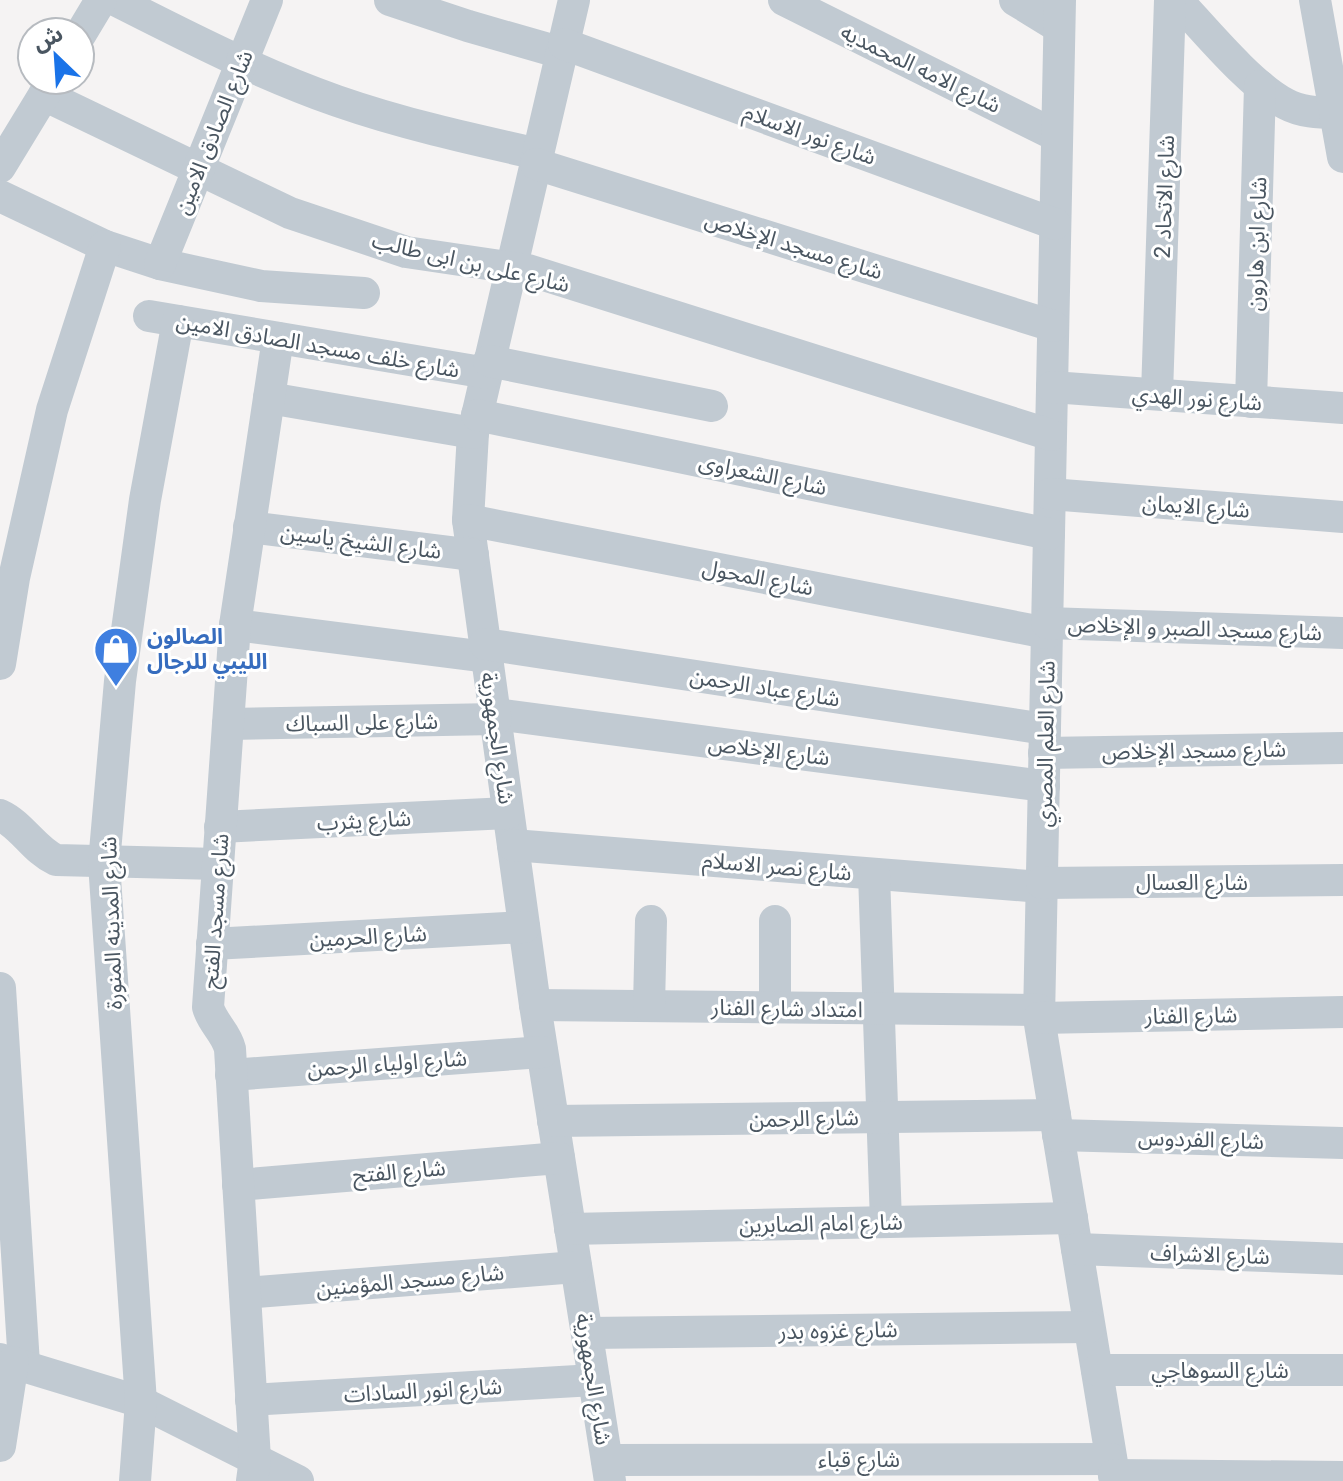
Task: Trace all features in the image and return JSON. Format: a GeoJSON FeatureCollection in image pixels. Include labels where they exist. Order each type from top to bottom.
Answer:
{"type":"FeatureCollection","features":[{"type":"Feature","properties":{"kind":"street","name":"شارع مسجد الإخلاص"},"geometry":{"type":"LineString","coordinates":[[115,0],[241,64],[352,106],[537,159],[1053,326]]}},
{"type":"Feature","properties":{"kind":"street","name":"شارع الصادق الامين"},"geometry":{"type":"LineString","coordinates":[[160,264],[267,0]]}},
{"type":"Feature","properties":{"kind":"street","name":"شارع نور الاسلام"},"geometry":{"type":"LineString","coordinates":[[390,0],[468,26],[563,49],[1055,224]]}},
{"type":"Feature","properties":{"kind":"street","name":"شارع الجمهورية"},"geometry":{"type":"LineString","coordinates":[[574,0],[475,424],[468,520],[535,1005],[609,1470]]}},
{"type":"Feature","properties":{"kind":"street","name":"شارع الامه المحمديه"},"geometry":{"type":"LineString","coordinates":[[784,0],[1057,136]]}},
{"type":"Feature","properties":{"kind":"street"},"geometry":{"type":"LineString","coordinates":[[1015,0],[1060,13]]}},
{"type":"Feature","properties":{"kind":"street","name":"شارع الاتحاد 2"},"geometry":{"type":"LineString","coordinates":[[1157,394],[1170,0]]}},
{"type":"Feature","properties":{"kind":"street"},"geometry":{"type":"LineString","coordinates":[[1177,0],[1260,86],[1287,105],[1310,112],[1336,94]]}},
{"type":"Feature","properties":{"kind":"street"},"geometry":{"type":"LineString","coordinates":[[1315,0],[1336,94],[1343,157]]}},
{"type":"Feature","properties":{"kind":"street","name":"شارع العلم المصري"},"geometry":{"type":"LineString","coordinates":[[1060,13],[1039,1014],[1113,1472]]}},
{"type":"Feature","properties":{"kind":"street","name":"شارع ابن هارون"},"geometry":{"type":"LineString","coordinates":[[1251,402],[1260,86]]}},
{"type":"Feature","properties":{"kind":"street"},"geometry":{"type":"LineString","coordinates":[[0,167],[43,96]]}},
{"type":"Feature","properties":{"kind":"street","name":"شارع على بن ابى طالب"},"geometry":{"type":"LineString","coordinates":[[64,96],[198,170],[290,213],[406,252],[528,270],[1051,435]]}},
{"type":"Feature","properties":{"kind":"street"},"geometry":{"type":"LineString","coordinates":[[0,196],[105,246],[160,264],[261,286],[364,293]]}},
{"type":"Feature","properties":{"kind":"street"},"geometry":{"type":"LineString","coordinates":[[0,664],[14,578],[52,410],[105,246]]}},
{"type":"Feature","properties":{"kind":"street","name":"شارع خلف مسجد الصادق الامين"},"geometry":{"type":"LineString","coordinates":[[163,319],[488,367],[712,406]]}},
{"type":"Feature","properties":{"kind":"street","name":"شارع المدينه المنورة"},"geometry":{"type":"LineString","coordinates":[[135,1481],[141,1402],[104,863],[124,651],[145,500],[163,319]]}},
{"type":"Feature","properties":{"kind":"street","name":"شارع مسجد الفتح"},"geometry":{"type":"LineString","coordinates":[[254,1470],[231,1075],[227,1038],[210,1015],[208,1007],[235,625],[278,338]]}},
{"type":"Feature","properties":{"kind":"street","name":"شارع نور الهدي"},"geometry":{"type":"LineString","coordinates":[[1052,387],[1343,408]]}},
{"type":"Feature","properties":{"kind":"street","name":"شارع الشعراوى"},"geometry":{"type":"LineString","coordinates":[[269,398],[475,424],[1049,534]]}},
{"type":"Feature","properties":{"kind":"street","name":"شارع الايمان"},"geometry":{"type":"LineString","coordinates":[[1050,494],[1343,517]]}},
{"type":"Feature","properties":{"kind":"street","name":"شارع المحول"},"geometry":{"type":"LineString","coordinates":[[468,520],[1047,628]]}},
{"type":"Feature","properties":{"kind":"street","name":"شارع الشيخ ياسين"},"geometry":{"type":"LineString","coordinates":[[249,527],[473,555]]}},
{"type":"Feature","properties":{"kind":"street","name":"شارع عباد الرحمن"},"geometry":{"type":"LineString","coordinates":[[235,625],[486,651],[1045,741]]}},
{"type":"Feature","properties":{"kind":"street","name":"شارع مسجد الصبر و الإخلاص"},"geometry":{"type":"LineString","coordinates":[[1047,628],[1343,633]]}},
{"type":"Feature","properties":{"kind":"street","name":"شارع على السباك"},"geometry":{"type":"LineString","coordinates":[[228,724],[495,717]]}},
{"type":"Feature","properties":{"kind":"street","name":"شارع الإخلاص"},"geometry":{"type":"LineString","coordinates":[[495,717],[1044,786]]}},
{"type":"Feature","properties":{"kind":"street","name":"شارع مسجد الإخلاص"},"geometry":{"type":"LineString","coordinates":[[1045,741],[1343,748]]}},
{"type":"Feature","properties":{"kind":"street","name":"شارع يثرب"},"geometry":{"type":"LineString","coordinates":[[220,827],[508,813]]}},
{"type":"Feature","properties":{"kind":"street"},"geometry":{"type":"LineString","coordinates":[[0,815],[47,856],[56,860],[218,864]]}},
{"type":"Feature","properties":{"kind":"street","name":"شارع نصر الاسلام"},"geometry":{"type":"LineString","coordinates":[[513,845],[1042,885]]}},
{"type":"Feature","properties":{"kind":"street"},"geometry":{"type":"LineString","coordinates":[[874,874],[886,1222]]}},
{"type":"Feature","properties":{"kind":"street","name":"شارع العسال"},"geometry":{"type":"LineString","coordinates":[[1042,885],[1343,880]]}},
{"type":"Feature","properties":{"kind":"street"},"geometry":{"type":"LineString","coordinates":[[649,1006],[651,921]]}},
{"type":"Feature","properties":{"kind":"street"},"geometry":{"type":"LineString","coordinates":[[775,921],[775,1007]]}},
{"type":"Feature","properties":{"kind":"street","name":"شارع الحرمين"},"geometry":{"type":"LineString","coordinates":[[212,944],[524,927]]}},
{"type":"Feature","properties":{"kind":"street"},"geometry":{"type":"LineString","coordinates":[[0,988],[12,1362],[0,1446]]}},
{"type":"Feature","properties":{"kind":"street","name":"امتداد شارع الفنار"},"geometry":{"type":"LineString","coordinates":[[535,1005],[1039,1014]]}},
{"type":"Feature","properties":{"kind":"street","name":"شارع الفنار"},"geometry":{"type":"LineString","coordinates":[[1039,1014],[1343,1012]]}},
{"type":"Feature","properties":{"kind":"street","name":"شارع اولياء الرحمن"},"geometry":{"type":"LineString","coordinates":[[231,1075],[542,1052]]}},
{"type":"Feature","properties":{"kind":"street","name":"شارع الرحمن"},"geometry":{"type":"LineString","coordinates":[[553,1121],[882,1117],[1056,1125]]}},
{"type":"Feature","properties":{"kind":"street","name":"شارع الفردوس"},"geometry":{"type":"LineString","coordinates":[[1056,1125],[1343,1143]]}},
{"type":"Feature","properties":{"kind":"street","name":"شارع الفتح"},"geometry":{"type":"LineString","coordinates":[[238,1185],[559,1158]]}},
{"type":"Feature","properties":{"kind":"street","name":"شارع امام الصابرين"},"geometry":{"type":"LineString","coordinates":[[570,1229],[1072,1218]]}},
{"type":"Feature","properties":{"kind":"street","name":"شارع الاشراف"},"geometry":{"type":"LineString","coordinates":[[1077,1249],[1343,1259]]}},
{"type":"Feature","properties":{"kind":"street","name":"شارع مسجد المؤمنين"},"geometry":{"type":"LineString","coordinates":[[245,1293],[576,1267]]}},
{"type":"Feature","properties":{"kind":"street","name":"شارع غزوه بدر"},"geometry":{"type":"LineString","coordinates":[[587,1333],[1089,1327]]}},
{"type":"Feature","properties":{"kind":"street"},"geometry":{"type":"LineString","coordinates":[[12,1362],[141,1402],[254,1470],[298,1481]]}},
{"type":"Feature","properties":{"kind":"street","name":"شارع السوهاجي"},"geometry":{"type":"LineString","coordinates":[[1097,1370],[1343,1370]]}},
{"type":"Feature","properties":{"kind":"street","name":"شارع انور السادات"},"geometry":{"type":"LineString","coordinates":[[251,1400],[594,1380]]}},
{"type":"Feature","properties":{"kind":"street","name":"شارع قباء"},"geometry":{"type":"LineString","coordinates":[[609,1470],[1113,1472],[1343,1477]]}},
{"type":"Feature","properties":{"kind":"place","name":"الصالون الليبي للرجال"},"geometry":{"type":"Point","coordinates":[116,688]}}]}
